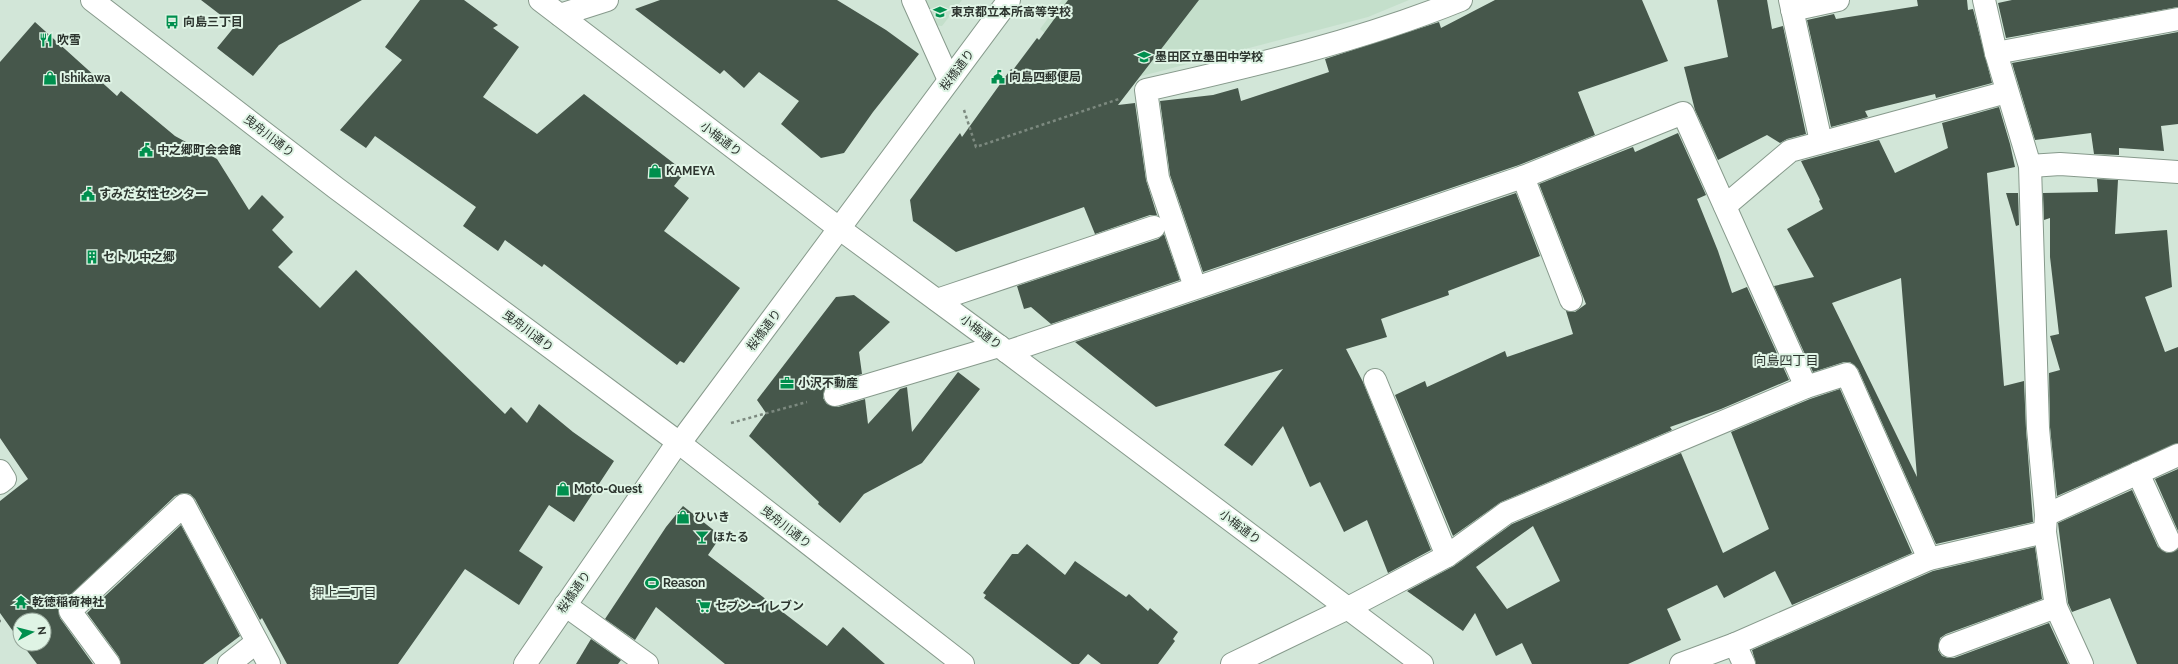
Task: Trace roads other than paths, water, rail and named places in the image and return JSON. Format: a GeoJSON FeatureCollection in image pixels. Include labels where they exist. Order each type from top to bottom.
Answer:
{"type":"FeatureCollection","features":[{"type":"Feature","properties":{"kind":"street","name":"曳舟川通り"},"geometry":{"type":"LineString","coordinates":[[92,0],[336,188],[678,442],[962,664]]}},
{"type":"Feature","properties":{"kind":"street","name":"小梅通り"},"geometry":{"type":"LineString","coordinates":[[540,0],[840,229],[1003,349],[1422,664]]}},
{"type":"Feature","properties":{"kind":"street"},"geometry":{"type":"LineString","coordinates":[[560,15],[607,0]]}},
{"type":"Feature","properties":{"kind":"street"},"geometry":{"type":"LineString","coordinates":[[913,0],[949,80]]}},
{"type":"Feature","properties":{"kind":"street","name":"桜橋通り"},"geometry":{"type":"LineString","coordinates":[[525,664],[678,442],[685,436],[1009,0]]}},
{"type":"Feature","properties":{"kind":"street"},"geometry":{"type":"LineString","coordinates":[[1195,287],[1158,178],[1146,90],[1277,60],[1432,12],[1461,0]]}},
{"type":"Feature","properties":{"kind":"street"},"geometry":{"type":"LineString","coordinates":[[1821,142],[1791,5],[1838,0]]}},
{"type":"Feature","properties":{"kind":"street"},"geometry":{"type":"LineString","coordinates":[[1984,0],[1996,53],[2030,166],[2038,428],[2045,523],[2056,606],[2082,664]]}},
{"type":"Feature","properties":{"kind":"street"},"geometry":{"type":"LineString","coordinates":[[1996,53],[2178,19]]}},
{"type":"Feature","properties":{"kind":"street"},"geometry":{"type":"LineString","coordinates":[[1725,206],[1790,151],[2007,92]]}},
{"type":"Feature","properties":{"kind":"street"},"geometry":{"type":"LineString","coordinates":[[835,395],[1003,349],[1195,287],[1523,177],[1683,114],[1806,387]]}},
{"type":"Feature","properties":{"kind":"street"},"geometry":{"type":"LineString","coordinates":[[2030,166],[2060,164],[2178,172]]}},
{"type":"Feature","properties":{"kind":"street"},"geometry":{"type":"LineString","coordinates":[[1523,177],[1571,300]]}},
{"type":"Feature","properties":{"kind":"street"},"geometry":{"type":"LineString","coordinates":[[937,300],[1154,227]]}},
{"type":"Feature","properties":{"kind":"street"},"geometry":{"type":"LineString","coordinates":[[1232,664],[1348,608],[1447,556],[1506,513],[1806,387],[1847,374],[1929,559]]}},
{"type":"Feature","properties":{"kind":"street"},"geometry":{"type":"LineString","coordinates":[[1375,380],[1447,556]]}},
{"type":"Feature","properties":{"kind":"street"},"geometry":{"type":"LineString","coordinates":[[1681,664],[1735,644],[1929,559],[2045,523],[2138,473],[2178,455]]}},
{"type":"Feature","properties":{"kind":"street"},"geometry":{"type":"LineString","coordinates":[[0,471],[6,479],[0,483]]}},
{"type":"Feature","properties":{"kind":"street"},"geometry":{"type":"LineString","coordinates":[[2138,473],[2169,541]]}},
{"type":"Feature","properties":{"kind":"street"},"geometry":{"type":"LineString","coordinates":[[109,664],[70,611],[184,505],[269,664]]}},
{"type":"Feature","properties":{"kind":"street"},"geometry":{"type":"LineString","coordinates":[[566,605],[647,664]]}},
{"type":"Feature","properties":{"kind":"street"},"geometry":{"type":"LineString","coordinates":[[1950,646],[2056,606]]}},
{"type":"Feature","properties":{"kind":"street"},"geometry":{"type":"LineString","coordinates":[[229,664],[257,642]]}},
{"type":"Feature","properties":{"kind":"street"},"geometry":{"type":"LineString","coordinates":[[1735,644],[1744,664]]}},
{"type":"Feature","properties":{"kind":"place","name":"東京都立本所高等学校"},"geometry":{"type":"Point","coordinates":[940,12]}},
{"type":"Feature","properties":{"kind":"place","name":"向島三丁目"},"geometry":{"type":"Point","coordinates":[172,22]}},
{"type":"Feature","properties":{"kind":"place","name":"吹雪"},"geometry":{"type":"Point","coordinates":[46,40]}},
{"type":"Feature","properties":{"kind":"place","name":"墨田区立墨田中学校"},"geometry":{"type":"Point","coordinates":[1144,57]}},
{"type":"Feature","properties":{"kind":"place","name":"向島四郵便局"},"geometry":{"type":"Point","coordinates":[998,77]}},
{"type":"Feature","properties":{"kind":"place","name":"Ishikawa"},"geometry":{"type":"Point","coordinates":[50,78]}},
{"type":"Feature","properties":{"kind":"place","name":"中之郷町会会館"},"geometry":{"type":"Point","coordinates":[146,150]}},
{"type":"Feature","properties":{"kind":"place","name":"KAMEYA"},"geometry":{"type":"Point","coordinates":[655,171]}},
{"type":"Feature","properties":{"kind":"place","name":"すみだ女性センター"},"geometry":{"type":"Point","coordinates":[88,194]}},
{"type":"Feature","properties":{"kind":"place","name":"セトル中之郷"},"geometry":{"type":"Point","coordinates":[92,257]}},
{"type":"Feature","properties":{"kind":"place","name":"小沢不動産"},"geometry":{"type":"Point","coordinates":[787,383]}},
{"type":"Feature","properties":{"kind":"place","name":"Moto-Quest"},"geometry":{"type":"Point","coordinates":[563,489]}},
{"type":"Feature","properties":{"kind":"place","name":"ひいき"},"geometry":{"type":"Point","coordinates":[683,517]}},
{"type":"Feature","properties":{"kind":"place","name":"ほたる"},"geometry":{"type":"Point","coordinates":[702,537]}},
{"type":"Feature","properties":{"kind":"place","name":"Reason"},"geometry":{"type":"Point","coordinates":[652,583]}},
{"type":"Feature","properties":{"kind":"place","name":"乾徳稲荷神社"},"geometry":{"type":"Point","coordinates":[21,602]}},
{"type":"Feature","properties":{"kind":"place","name":"セブン-イレブン"},"geometry":{"type":"Point","coordinates":[704,606]}},
{"type":"Feature","properties":{"kind":"district","name":"向島四丁目"},"geometry":{"type":"Point","coordinates":[1786,360]}},
{"type":"Feature","properties":{"kind":"district","name":"押上二丁目"},"geometry":{"type":"Point","coordinates":[344,592]}}]}
